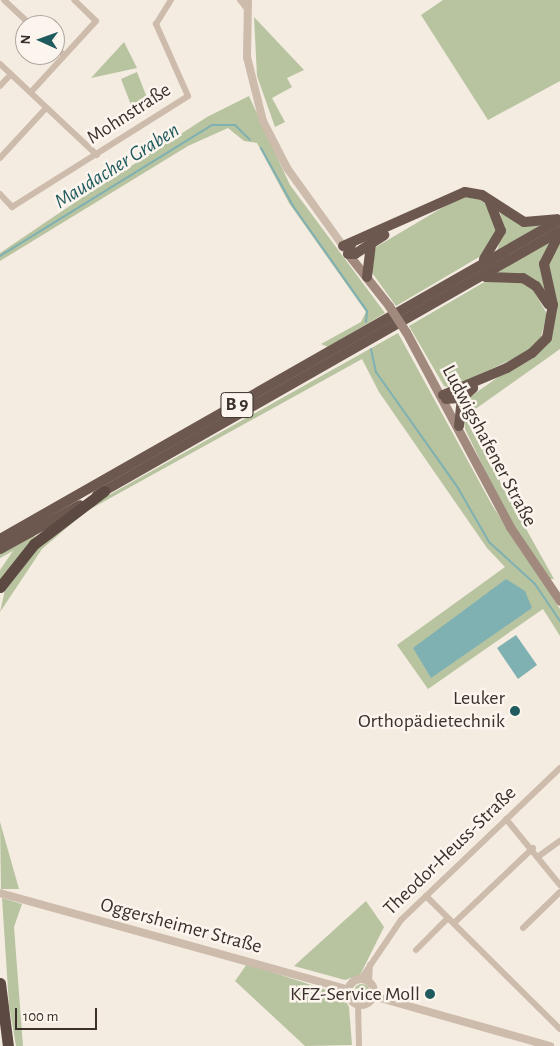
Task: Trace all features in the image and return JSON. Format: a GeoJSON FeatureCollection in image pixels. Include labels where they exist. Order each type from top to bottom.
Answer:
{"type":"FeatureCollection","features":[{"type":"Feature","properties":{"kind":"highway"},"geometry":{"type":"LineString","coordinates":[[347,248],[390,229],[457,193],[486,197],[524,222],[560,219]]}},
{"type":"Feature","properties":{"kind":"highway"},"geometry":{"type":"LineString","coordinates":[[467,279],[491,253],[500,237],[500,219],[486,197]]}},
{"type":"Feature","properties":{"kind":"highway","name":"B 9"},"geometry":{"type":"LineString","coordinates":[[0,549],[104,491],[467,279],[560,219]]}},
{"type":"Feature","properties":{"kind":"highway"},"geometry":{"type":"LineString","coordinates":[[347,248],[371,244],[390,229]]}},
{"type":"Feature","properties":{"kind":"highway"},"geometry":{"type":"LineString","coordinates":[[446,397],[462,398],[480,383],[540,346],[552,316],[544,264],[560,233]]}},
{"type":"Feature","properties":{"kind":"highway","name":"B 9"},"geometry":{"type":"LineString","coordinates":[[0,539],[467,279],[560,233]]}},
{"type":"Feature","properties":{"kind":"highway"},"geometry":{"type":"LineString","coordinates":[[367,278],[371,244]]}},
{"type":"Feature","properties":{"kind":"highway"},"geometry":{"type":"LineString","coordinates":[[467,279],[495,274],[523,278],[544,296],[552,316]]}},
{"type":"Feature","properties":{"kind":"highway"},"geometry":{"type":"LineString","coordinates":[[446,397],[480,383]]}},
{"type":"Feature","properties":{"kind":"highway"},"geometry":{"type":"LineString","coordinates":[[459,426],[462,398]]}},
{"type":"Feature","properties":{"kind":"highway"},"geometry":{"type":"LineString","coordinates":[[0,587],[39,539],[104,491]]}},
{"type":"Feature","properties":{"kind":"highway"},"geometry":{"type":"LineString","coordinates":[[0,983],[8,1046]]}},
{"type":"Feature","properties":{"kind":"main road","name":"Ludwigshafener Straße"},"geometry":{"type":"LineString","coordinates":[[347,248],[389,306],[446,397],[510,527],[560,601]]}},
{"type":"Feature","properties":{"kind":"street"},"geometry":{"type":"LineString","coordinates":[[4,0],[21,15]]}},
{"type":"Feature","properties":{"kind":"street"},"geometry":{"type":"LineString","coordinates":[[65,54],[96,21],[74,0]]}},
{"type":"Feature","properties":{"kind":"street","name":"Mohnstraße"},"geometry":{"type":"LineString","coordinates":[[0,194],[12,207],[188,96],[156,24],[171,0]]}},
{"type":"Feature","properties":{"kind":"street"},"geometry":{"type":"LineString","coordinates":[[240,0],[247,9]]}},
{"type":"Feature","properties":{"kind":"street"},"geometry":{"type":"LineString","coordinates":[[248,0],[247,57],[254,94],[279,155],[347,248]]}},
{"type":"Feature","properties":{"kind":"street"},"geometry":{"type":"LineString","coordinates":[[0,64],[97,155]]}},
{"type":"Feature","properties":{"kind":"street"},"geometry":{"type":"LineString","coordinates":[[31,92],[55,65]]}},
{"type":"Feature","properties":{"kind":"street"},"geometry":{"type":"LineString","coordinates":[[0,86],[11,74]]}},
{"type":"Feature","properties":{"kind":"street"},"geometry":{"type":"LineString","coordinates":[[0,158],[46,108]]}},
{"type":"Feature","properties":{"kind":"street","name":"Theodor-Heuss-Straße"},"geometry":{"type":"LineString","coordinates":[[365,980],[371,964],[389,932],[560,768]]}},
{"type":"Feature","properties":{"kind":"street"},"geometry":{"type":"LineString","coordinates":[[506,819],[534,848],[560,885]]}},
{"type":"Feature","properties":{"kind":"street"},"geometry":{"type":"LineString","coordinates":[[539,856],[560,841]]}},
{"type":"Feature","properties":{"kind":"street"},"geometry":{"type":"LineString","coordinates":[[454,924],[534,848]]}},
{"type":"Feature","properties":{"kind":"street"},"geometry":{"type":"LineString","coordinates":[[522,928],[560,892]]}},
{"type":"Feature","properties":{"kind":"street","name":"Oggersheimer Straße"},"geometry":{"type":"LineString","coordinates":[[2,893],[349,990]]}},
{"type":"Feature","properties":{"kind":"street"},"geometry":{"type":"LineString","coordinates":[[426,896],[560,1029]]}},
{"type":"Feature","properties":{"kind":"street"},"geometry":{"type":"LineString","coordinates":[[416,950],[448,918]]}},
{"type":"Feature","properties":{"kind":"street"},"geometry":{"type":"LineString","coordinates":[[358,1046],[358,1004],[349,990],[365,980],[374,996]]}},
{"type":"Feature","properties":{"kind":"street"},"geometry":{"type":"LineString","coordinates":[[358,1004],[374,996],[550,1046]]}},
{"type":"Feature","properties":{"kind":"green space"},"geometry":{"type":"Polygon","coordinates":[[[443,0],[560,0],[560,81],[488,120],[421,15],[443,0]]]}},
{"type":"Feature","properties":{"kind":"green space"},"geometry":{"type":"Polygon","coordinates":[[[254,17],[304,70],[287,78],[292,87],[272,98],[285,122],[275,127],[257,76],[254,17]]]}},
{"type":"Feature","properties":{"kind":"green space"},"geometry":{"type":"Polygon","coordinates":[[[124,42],[137,68],[91,78],[124,42]]]}},
{"type":"Feature","properties":{"kind":"green space"},"geometry":{"type":"Polygon","coordinates":[[[137,72],[149,103],[133,110],[121,79],[137,72]]]}},
{"type":"Feature","properties":{"kind":"green space"},"geometry":{"type":"Polygon","coordinates":[[[249,96],[290,185],[385,313],[328,347],[321,344],[361,322],[366,312],[289,203],[257,143],[244,141],[228,128],[188,146],[0,261],[0,253],[77,201],[207,117],[249,96]]]}},
{"type":"Feature","properties":{"kind":"green space"},"geometry":{"type":"Polygon","coordinates":[[[462,196],[481,200],[491,207],[498,222],[491,250],[396,306],[370,270],[376,247],[462,196]]]}},
{"type":"Feature","properties":{"kind":"green space"},"geometry":{"type":"Polygon","coordinates":[[[500,212],[540,226],[497,251],[504,227],[500,212]]]}},
{"type":"Feature","properties":{"kind":"green space"},"geometry":{"type":"Polygon","coordinates":[[[560,240],[560,349],[474,410],[501,484],[554,579],[548,579],[504,510],[465,429],[463,408],[467,399],[551,340],[556,306],[546,262],[560,240]]]}},
{"type":"Feature","properties":{"kind":"green space"},"geometry":{"type":"Polygon","coordinates":[[[551,241],[540,266],[550,304],[542,288],[496,272],[551,241]]]}},
{"type":"Feature","properties":{"kind":"green space"},"geometry":{"type":"Polygon","coordinates":[[[493,277],[530,284],[547,314],[541,337],[530,351],[450,388],[444,386],[409,326],[493,277]]]}},
{"type":"Feature","properties":{"kind":"green space"},"geometry":{"type":"Polygon","coordinates":[[[398,333],[492,505],[560,609],[560,636],[543,609],[428,689],[397,645],[505,567],[487,548],[379,392],[362,359],[85,512],[42,549],[0,612],[5,590],[42,543],[84,509],[398,333]]]}},
{"type":"Feature","properties":{"kind":"green space"},"geometry":{"type":"Polygon","coordinates":[[[36,533],[34,540],[0,581],[0,570],[13,551],[0,558],[0,554],[36,533]]]}},
{"type":"Feature","properties":{"kind":"green space"},"geometry":{"type":"Polygon","coordinates":[[[0,822],[19,889],[1,889],[0,822]]]}},
{"type":"Feature","properties":{"kind":"green space"},"geometry":{"type":"Polygon","coordinates":[[[2,898],[22,904],[14,927],[23,1046],[16,1046],[9,1005],[2,898]]]}},
{"type":"Feature","properties":{"kind":"green space"},"geometry":{"type":"Polygon","coordinates":[[[366,901],[384,927],[360,975],[345,980],[294,966],[366,901]]]}},
{"type":"Feature","properties":{"kind":"green space"},"geometry":{"type":"Polygon","coordinates":[[[247,964],[342,995],[349,1007],[352,1045],[305,1046],[235,981],[247,964]]]}},
{"type":"Feature","properties":{"kind":"green space"},"geometry":{"type":"Polygon","coordinates":[[[362,984],[368,986],[370,992],[368,998],[362,1000],[356,998],[354,992],[356,986],[362,984]]]}},
{"type":"Feature","properties":{"kind":"water"},"geometry":{"type":"Polygon","coordinates":[[[506,579],[525,591],[532,608],[431,678],[413,648],[506,579]]]}},
{"type":"Feature","properties":{"kind":"water"},"geometry":{"type":"Polygon","coordinates":[[[516,635],[537,665],[518,679],[497,648],[516,635]]]}},
{"type":"Feature","properties":{"kind":"waterway","name":"Maudacher Graben"},"geometry":{"type":"LineString","coordinates":[[0,256],[212,125],[235,125],[250,140]]}},
{"type":"Feature","properties":{"kind":"waterway"},"geometry":{"type":"LineString","coordinates":[[261,148],[293,206],[367,311],[366,322]]}},
{"type":"Feature","properties":{"kind":"waterway"},"geometry":{"type":"LineString","coordinates":[[371,349],[376,372],[458,488],[489,542],[535,584],[560,621]]}},
{"type":"Feature","properties":{"kind":"place","name":"Leuker Orthopädietechnik"},"geometry":{"type":"Point","coordinates":[515,711]}},
{"type":"Feature","properties":{"kind":"place","name":"KFZ-Service Moll"},"geometry":{"type":"Point","coordinates":[430,994]}}]}
